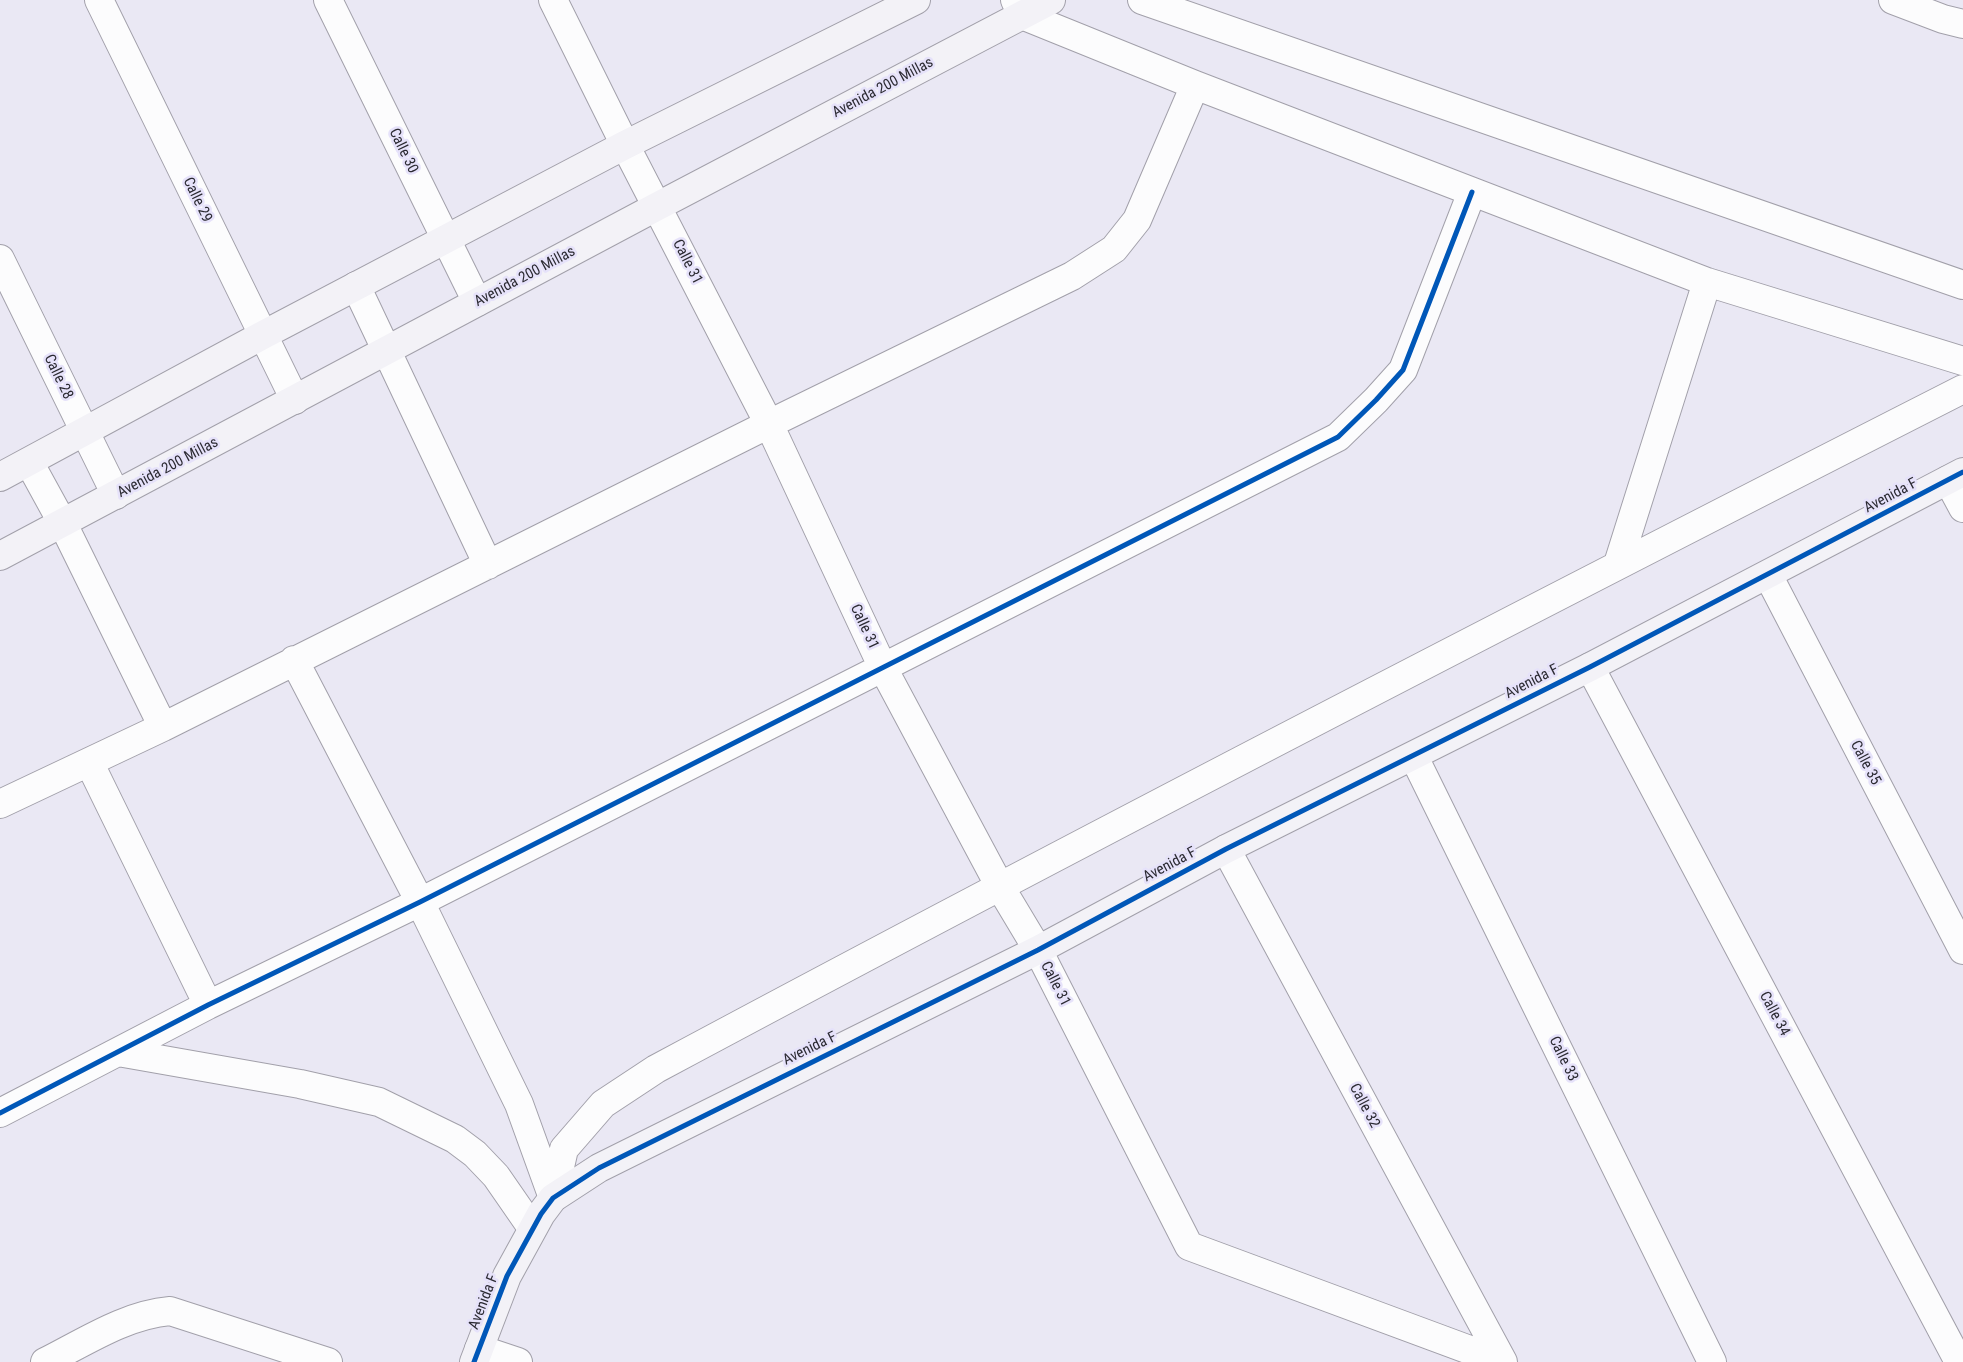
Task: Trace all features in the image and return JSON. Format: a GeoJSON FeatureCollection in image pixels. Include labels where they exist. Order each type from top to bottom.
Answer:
{"type":"FeatureCollection","features":[{"type":"Feature","properties":{"kind":"main road"},"geometry":{"type":"LineString","coordinates":[[0,477],[263,335],[625,145],[916,0]]}},
{"type":"Feature","properties":{"kind":"main road","name":"Avenida 200 Millas"},"geometry":{"type":"LineString","coordinates":[[0,556],[658,206],[1018,8],[1051,0]]}},
{"type":"Feature","properties":{"kind":"main road","name":"Avenida F"},"geometry":{"type":"LineString","coordinates":[[476,1355],[507,1276],[532,1228],[553,1198],[599,1168],[1038,950],[1226,849],[1414,757],[1956,476]]}},
{"type":"Feature","properties":{"kind":"street","name":"Calle 29"},"geometry":{"type":"LineString","coordinates":[[99,0],[295,400]]}},
{"type":"Feature","properties":{"kind":"street","name":"Calle 30"},"geometry":{"type":"LineString","coordinates":[[328,0],[477,302]]}},
{"type":"Feature","properties":{"kind":"street","name":"Calle 31"},"geometry":{"type":"LineString","coordinates":[[553,0],[625,145],[769,424],[883,668],[999,885],[1038,950],[1189,1246],[1503,1362]]}},
{"type":"Feature","properties":{"kind":"street"},"geometry":{"type":"LineString","coordinates":[[1142,0],[1963,285]]}},
{"type":"Feature","properties":{"kind":"street"},"geometry":{"type":"LineString","coordinates":[[1893,0],[1943,19],[1963,24]]}},
{"type":"Feature","properties":{"kind":"street"},"geometry":{"type":"LineString","coordinates":[[1018,8],[1195,85],[1706,282],[1963,362]]}},
{"type":"Feature","properties":{"kind":"street"},"geometry":{"type":"LineString","coordinates":[[0,804],[163,727],[769,424],[1072,276],[1114,249],[1137,220],[1195,85]]}},
{"type":"Feature","properties":{"kind":"street"},"geometry":{"type":"LineString","coordinates":[[0,1113],[208,1005],[420,902],[1338,437],[1376,400],[1403,370],[1472,192]]}},
{"type":"Feature","properties":{"kind":"street","name":"Calle 28"},"geometry":{"type":"LineString","coordinates":[[0,259],[116,495]]}},
{"type":"Feature","properties":{"kind":"street"},"geometry":{"type":"LineString","coordinates":[[1618,564],[1706,282]]}},
{"type":"Feature","properties":{"kind":"street"},"geometry":{"type":"LineString","coordinates":[[356,286],[488,565]]}},
{"type":"Feature","properties":{"kind":"street"},"geometry":{"type":"LineString","coordinates":[[553,1198],[564,1149],[603,1104],[656,1069],[999,885],[1618,564],[1963,389]]}},
{"type":"Feature","properties":{"kind":"street"},"geometry":{"type":"LineString","coordinates":[[29,462],[63,524],[163,727]]}},
{"type":"Feature","properties":{"kind":"street"},"geometry":{"type":"LineString","coordinates":[[1956,476],[1963,508]]}},
{"type":"Feature","properties":{"kind":"street","name":"Calle 35"},"geometry":{"type":"LineString","coordinates":[[1768,575],[1963,950]]}},
{"type":"Feature","properties":{"kind":"street"},"geometry":{"type":"LineString","coordinates":[[294,660],[420,902],[519,1104],[553,1198]]}},
{"type":"Feature","properties":{"kind":"street","name":"Calle 34"},"geometry":{"type":"LineString","coordinates":[[1590,667],[1959,1362]]}},
{"type":"Feature","properties":{"kind":"street","name":"Calle 33"},"geometry":{"type":"LineString","coordinates":[[1414,757],[1712,1362]]}},
{"type":"Feature","properties":{"kind":"street"},"geometry":{"type":"LineString","coordinates":[[89,762],[208,1005]]}},
{"type":"Feature","properties":{"kind":"street","name":"Calle 32"},"geometry":{"type":"LineString","coordinates":[[1226,849],[1503,1362]]}},
{"type":"Feature","properties":{"kind":"street"},"geometry":{"type":"LineString","coordinates":[[118,1052],[300,1084],[379,1102],[455,1139],[475,1154],[496,1176],[532,1228]]}},
{"type":"Feature","properties":{"kind":"street"},"geometry":{"type":"LineString","coordinates":[[46,1362],[130,1319],[151,1313],[170,1311],[328,1362]]}},
{"type":"Feature","properties":{"kind":"street"},"geometry":{"type":"LineString","coordinates":[[476,1355],[518,1362]]}},
{"type":"Feature","properties":{"kind":"cycle path"},"geometry":{"type":"LineString","coordinates":[[0,1113],[208,1005],[420,902],[1338,437],[1376,400],[1403,370],[1472,192]]}},
{"type":"Feature","properties":{"kind":"cycle path"},"geometry":{"type":"LineString","coordinates":[[474,1362],[507,1276],[541,1214],[553,1198],[599,1168],[1038,950],[1226,849],[1590,667],[1963,472]]}}]}
